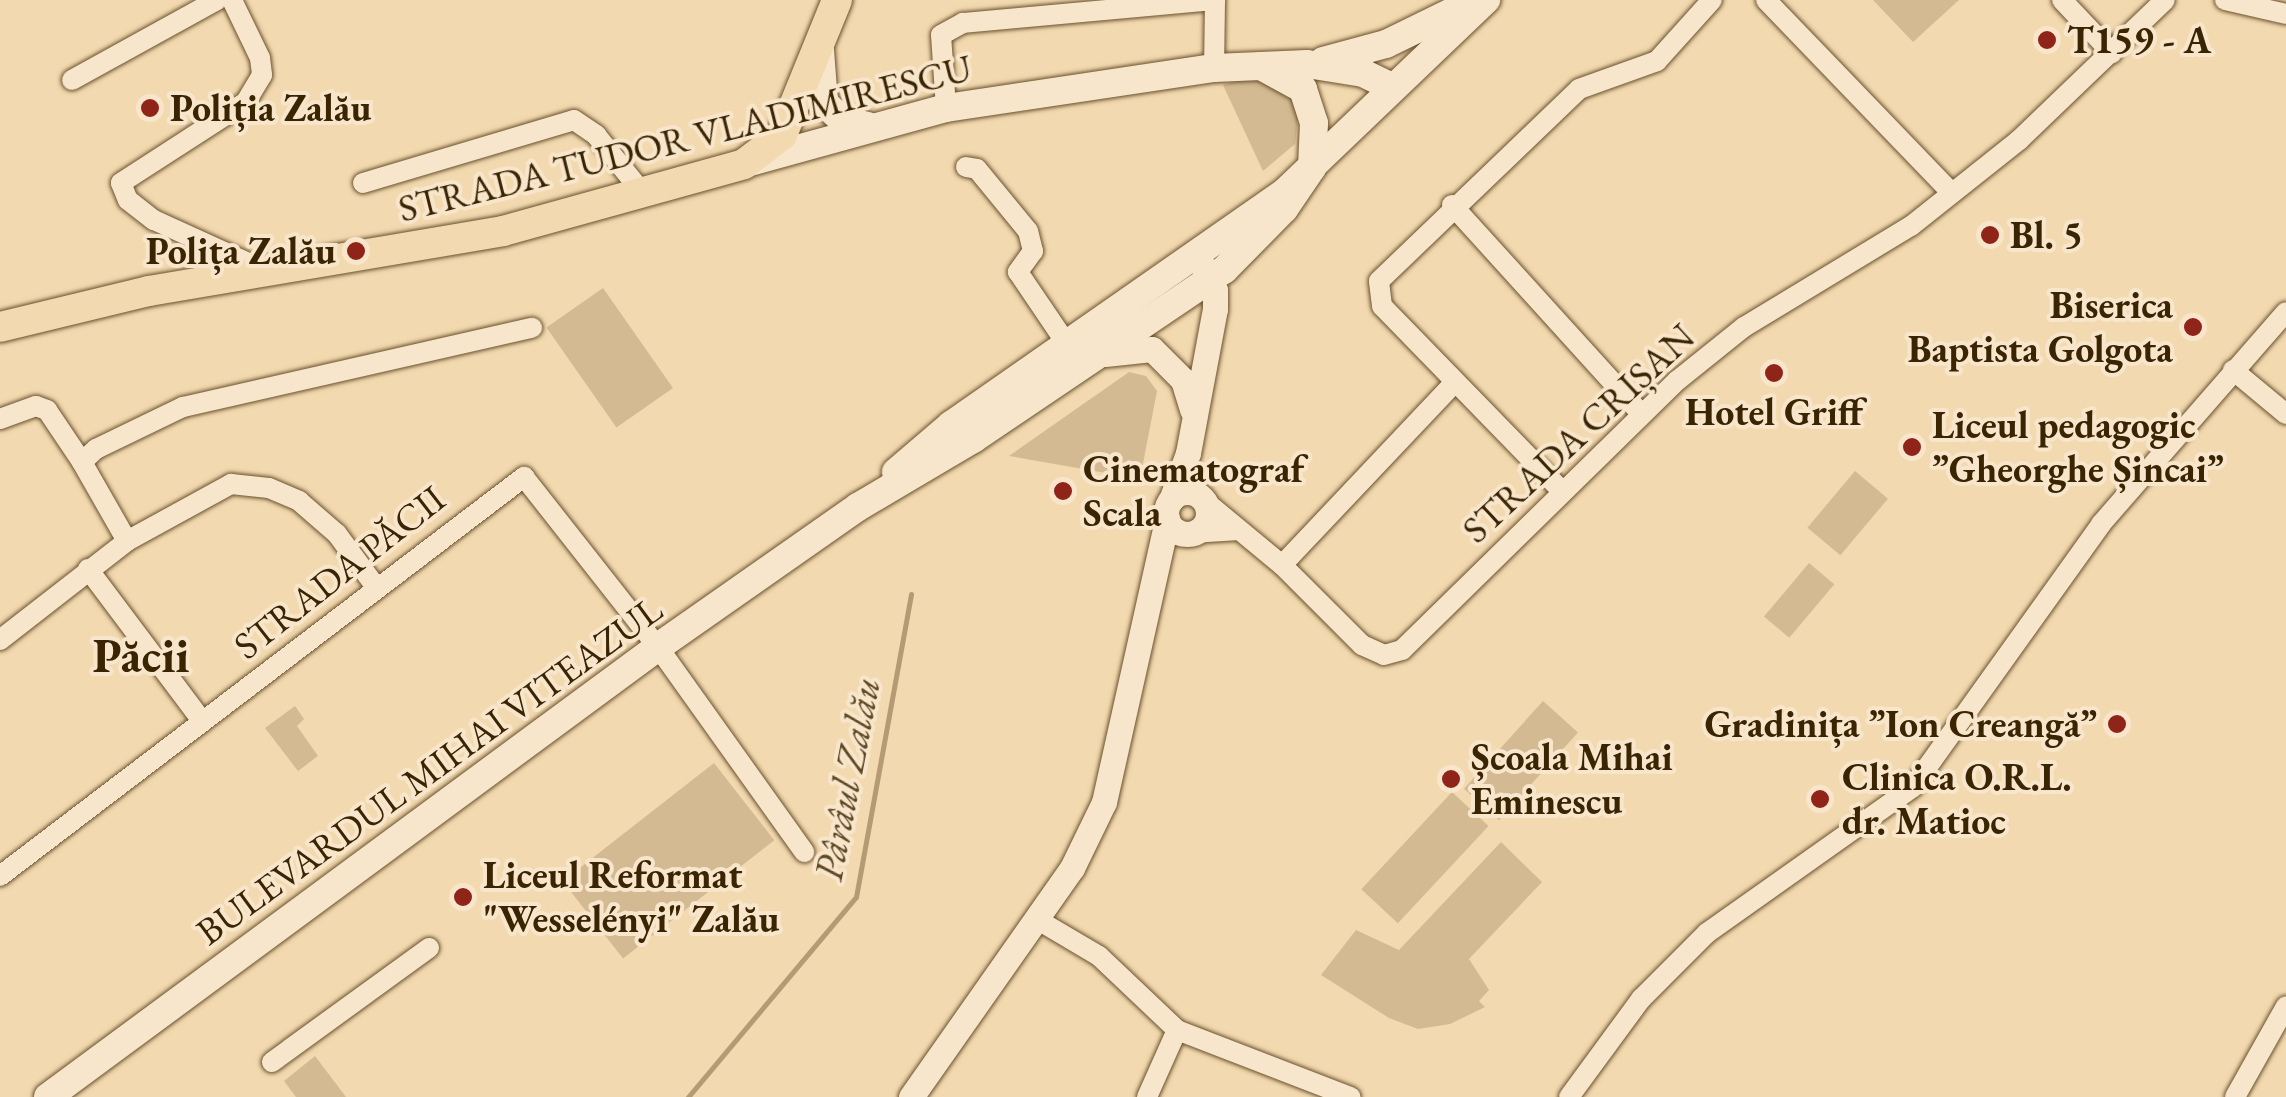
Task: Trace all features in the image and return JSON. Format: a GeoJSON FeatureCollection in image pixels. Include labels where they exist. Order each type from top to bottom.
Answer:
{"type":"FeatureCollection","features":[{"type":"Feature","properties":{"kind":"main road"},"geometry":{"type":"LineString","coordinates":[[744,164],[782,135],[837,0]]}},
{"type":"Feature","properties":{"kind":"main road"},"geometry":{"type":"LineString","coordinates":[[1307,64],[1386,44],[1474,0]]}},
{"type":"Feature","properties":{"kind":"main road","name":"BULEVARDUL MIHAI VITEAZUL"},"geometry":{"type":"LineString","coordinates":[[48,1097],[658,646],[858,507],[1212,279],[1284,210],[1312,168],[1390,86],[1486,0]]}},
{"type":"Feature","properties":{"kind":"main road"},"geometry":{"type":"LineString","coordinates":[[824,33],[817,69],[824,103],[842,120],[870,126]]}},
{"type":"Feature","properties":{"kind":"main road","name":"STRADA TUDOR VLADIMIRESCU"},"geometry":{"type":"LineString","coordinates":[[0,326],[130,294],[418,248],[645,196],[823,139],[946,108],[1214,68],[1307,64],[1363,73],[1390,86]]}},
{"type":"Feature","properties":{"kind":"main road"},"geometry":{"type":"LineString","coordinates":[[1261,66],[1303,89],[1314,123],[1312,168]]}},
{"type":"Feature","properties":{"kind":"main road"},"geometry":{"type":"LineString","coordinates":[[801,93],[796,132],[823,139]]}},
{"type":"Feature","properties":{"kind":"main road","name":"BULEVARDUL MIHAI VITEAZUL"},"geometry":{"type":"LineString","coordinates":[[858,507],[951,424],[1312,168]]}},
{"type":"Feature","properties":{"kind":"street"},"geometry":{"type":"LineString","coordinates":[[72,80],[216,0]]}},
{"type":"Feature","properties":{"kind":"street"},"geometry":{"type":"LineString","coordinates":[[232,0],[260,58],[262,75],[246,102],[121,183],[128,200],[154,220],[269,273]]}},
{"type":"Feature","properties":{"kind":"street"},"geometry":{"type":"LineString","coordinates":[[946,108],[940,35],[963,23],[1216,0],[1214,68]]}},
{"type":"Feature","properties":{"kind":"street"},"geometry":{"type":"LineString","coordinates":[[1560,489],[1454,383],[1377,296],[1379,281],[1452,205],[1579,89],[1657,60],[1712,0]]}},
{"type":"Feature","properties":{"kind":"street"},"geometry":{"type":"LineString","coordinates":[[1766,0],[1950,191]]}},
{"type":"Feature","properties":{"kind":"street"},"geometry":{"type":"LineString","coordinates":[[2062,0],[2112,53]]}},
{"type":"Feature","properties":{"kind":"street","name":"STRADA CRIȘAN"},"geometry":{"type":"LineString","coordinates":[[1185,513],[1240,530],[1282,565],[1362,644],[1384,655],[1422,637],[1560,489],[1640,412],[1744,327],[1872,254],[2018,140],[2165,0]]}},
{"type":"Feature","properties":{"kind":"street"},"geometry":{"type":"LineString","coordinates":[[2225,0],[2286,14]]}},
{"type":"Feature","properties":{"kind":"street"},"geometry":{"type":"LineString","coordinates":[[363,183],[574,120],[596,135],[645,196]]}},
{"type":"Feature","properties":{"kind":"street"},"geometry":{"type":"LineString","coordinates":[[966,166],[977,169],[1028,231],[1033,251],[1018,272],[1066,343]]}},
{"type":"Feature","properties":{"kind":"street"},"geometry":{"type":"LineString","coordinates":[[1452,205],[1640,412]]}},
{"type":"Feature","properties":{"kind":"street"},"geometry":{"type":"LineString","coordinates":[[911,1097],[1038,920],[1104,802],[1161,564],[1185,513],[1188,453],[1215,309],[1212,279],[1195,254]]}},
{"type":"Feature","properties":{"kind":"street"},"geometry":{"type":"LineString","coordinates":[[1570,1097],[1641,999],[1707,933],[1913,787],[2101,524],[2286,312]]}},
{"type":"Feature","properties":{"kind":"street"},"geometry":{"type":"LineString","coordinates":[[82,462],[184,407],[532,328]]}},
{"type":"Feature","properties":{"kind":"street"},"geometry":{"type":"LineString","coordinates":[[1095,357],[1137,347],[1160,354],[1184,380],[1193,420]]}},
{"type":"Feature","properties":{"kind":"street"},"geometry":{"type":"LineString","coordinates":[[2233,370],[2286,414]]}},
{"type":"Feature","properties":{"kind":"street"},"geometry":{"type":"LineString","coordinates":[[1282,565],[1454,383]]}},
{"type":"Feature","properties":{"kind":"street"},"geometry":{"type":"LineString","coordinates":[[0,419],[36,406],[46,410],[128,541]]}},
{"type":"Feature","properties":{"kind":"street","name":"STRADA PĂCII"},"geometry":{"type":"LineString","coordinates":[[0,876],[524,477],[658,646],[804,852]]}},
{"type":"Feature","properties":{"kind":"street"},"geometry":{"type":"LineString","coordinates":[[0,640],[128,541],[231,484],[269,488],[299,501],[336,534],[376,588]]}},
{"type":"Feature","properties":{"kind":"street"},"geometry":{"type":"LineString","coordinates":[[1185,513],[1240,530]]}},
{"type":"Feature","properties":{"kind":"street"},"geometry":{"type":"LineString","coordinates":[[88,569],[202,721]]}},
{"type":"Feature","properties":{"kind":"street"},"geometry":{"type":"LineString","coordinates":[[1038,920],[1088,948],[1177,1030],[1351,1097]]}},
{"type":"Feature","properties":{"kind":"street"},"geometry":{"type":"LineString","coordinates":[[272,1062],[430,948]]}},
{"type":"Feature","properties":{"kind":"street"},"geometry":{"type":"LineString","coordinates":[[2236,1097],[2286,1006]]}},
{"type":"Feature","properties":{"kind":"street"},"geometry":{"type":"LineString","coordinates":[[1147,1097],[1177,1030]]}},
{"type":"Feature","properties":{"kind":"shaded area"},"geometry":{"type":"Polygon","coordinates":[[[1873,0],[1959,0],[1913,42],[1873,0]]]}},
{"type":"Feature","properties":{"kind":"shaded area"},"geometry":{"type":"Polygon","coordinates":[[[1250,76],[1300,98],[1295,144],[1263,171],[1223,85],[1250,76]]]}},
{"type":"Feature","properties":{"kind":"shaded area"},"geometry":{"type":"Polygon","coordinates":[[[603,288],[673,388],[616,428],[546,328],[603,288]]]}},
{"type":"Feature","properties":{"kind":"shaded area"},"geometry":{"type":"Polygon","coordinates":[[[1129,372],[1146,376],[1157,391],[1140,479],[1009,456],[1129,372]]]}},
{"type":"Feature","properties":{"kind":"shaded area"},"geometry":{"type":"Polygon","coordinates":[[[1855,471],[1888,499],[1840,555],[1807,528],[1855,471]]]}},
{"type":"Feature","properties":{"kind":"shaded area"},"geometry":{"type":"Polygon","coordinates":[[[1809,563],[1834,584],[1789,638],[1764,617],[1809,563]]]}},
{"type":"Feature","properties":{"kind":"shaded area"},"geometry":{"type":"Polygon","coordinates":[[[1543,701],[1578,732],[1499,820],[1464,789],[1543,701]]]}},
{"type":"Feature","properties":{"kind":"shaded area"},"geometry":{"type":"Polygon","coordinates":[[[295,706],[304,719],[297,726],[318,756],[298,771],[265,728],[295,706]]]}},
{"type":"Feature","properties":{"kind":"shaded area"},"geometry":{"type":"Polygon","coordinates":[[[714,763],[774,840],[623,958],[563,881],[714,763]]]}},
{"type":"Feature","properties":{"kind":"shaded area"},"geometry":{"type":"Polygon","coordinates":[[[1452,792],[1489,826],[1398,923],[1361,889],[1452,792]]]}},
{"type":"Feature","properties":{"kind":"shaded area"},"geometry":{"type":"Polygon","coordinates":[[[1501,842],[1542,882],[1469,959],[1489,990],[1479,1001],[1485,1007],[1450,1024],[1418,1029],[1389,1018],[1321,975],[1356,930],[1399,950],[1501,842]]]}},
{"type":"Feature","properties":{"kind":"shaded area"},"geometry":{"type":"Polygon","coordinates":[[[315,1056],[346,1097],[296,1097],[284,1081],[315,1056]]]}},
{"type":"Feature","properties":{"kind":"waterway","name":"Pârâul Zalău"},"geometry":{"type":"LineString","coordinates":[[688,1097],[856,897],[911,594]]}},
{"type":"Feature","properties":{"kind":"place","name":"T159 - A"},"geometry":{"type":"Point","coordinates":[2047,40]}},
{"type":"Feature","properties":{"kind":"place","name":"Poliția Zalău"},"geometry":{"type":"Point","coordinates":[150,108]}},
{"type":"Feature","properties":{"kind":"place","name":"Bl. 5"},"geometry":{"type":"Point","coordinates":[1990,235]}},
{"type":"Feature","properties":{"kind":"place","name":"Polița Zalău"},"geometry":{"type":"Point","coordinates":[356,251]}},
{"type":"Feature","properties":{"kind":"place","name":"Biserica Baptista Golgota"},"geometry":{"type":"Point","coordinates":[2193,327]}},
{"type":"Feature","properties":{"kind":"place","name":"Hotel Griff"},"geometry":{"type":"Point","coordinates":[1774,373]}},
{"type":"Feature","properties":{"kind":"place","name":"Liceul pedagogic ”Gheorghe Șincai”"},"geometry":{"type":"Point","coordinates":[1912,447]}},
{"type":"Feature","properties":{"kind":"place","name":"Cinematograf Scala"},"geometry":{"type":"Point","coordinates":[1063,491]}},
{"type":"Feature","properties":{"kind":"place","name":"Gradinița ”Ion Creangă”"},"geometry":{"type":"Point","coordinates":[2117,724]}},
{"type":"Feature","properties":{"kind":"place","name":"Școala Mihai Eminescu"},"geometry":{"type":"Point","coordinates":[1451,779]}},
{"type":"Feature","properties":{"kind":"place","name":"Clinica O.R.L. dr. Matioc"},"geometry":{"type":"Point","coordinates":[1820,799]}},
{"type":"Feature","properties":{"kind":"place","name":"Liceul Reformat \"Wesselényi\" Zalău"},"geometry":{"type":"Point","coordinates":[463,897]}},
{"type":"Feature","properties":{"kind":"district","name":"Păcii"},"geometry":{"type":"Point","coordinates":[141,656]}}]}
